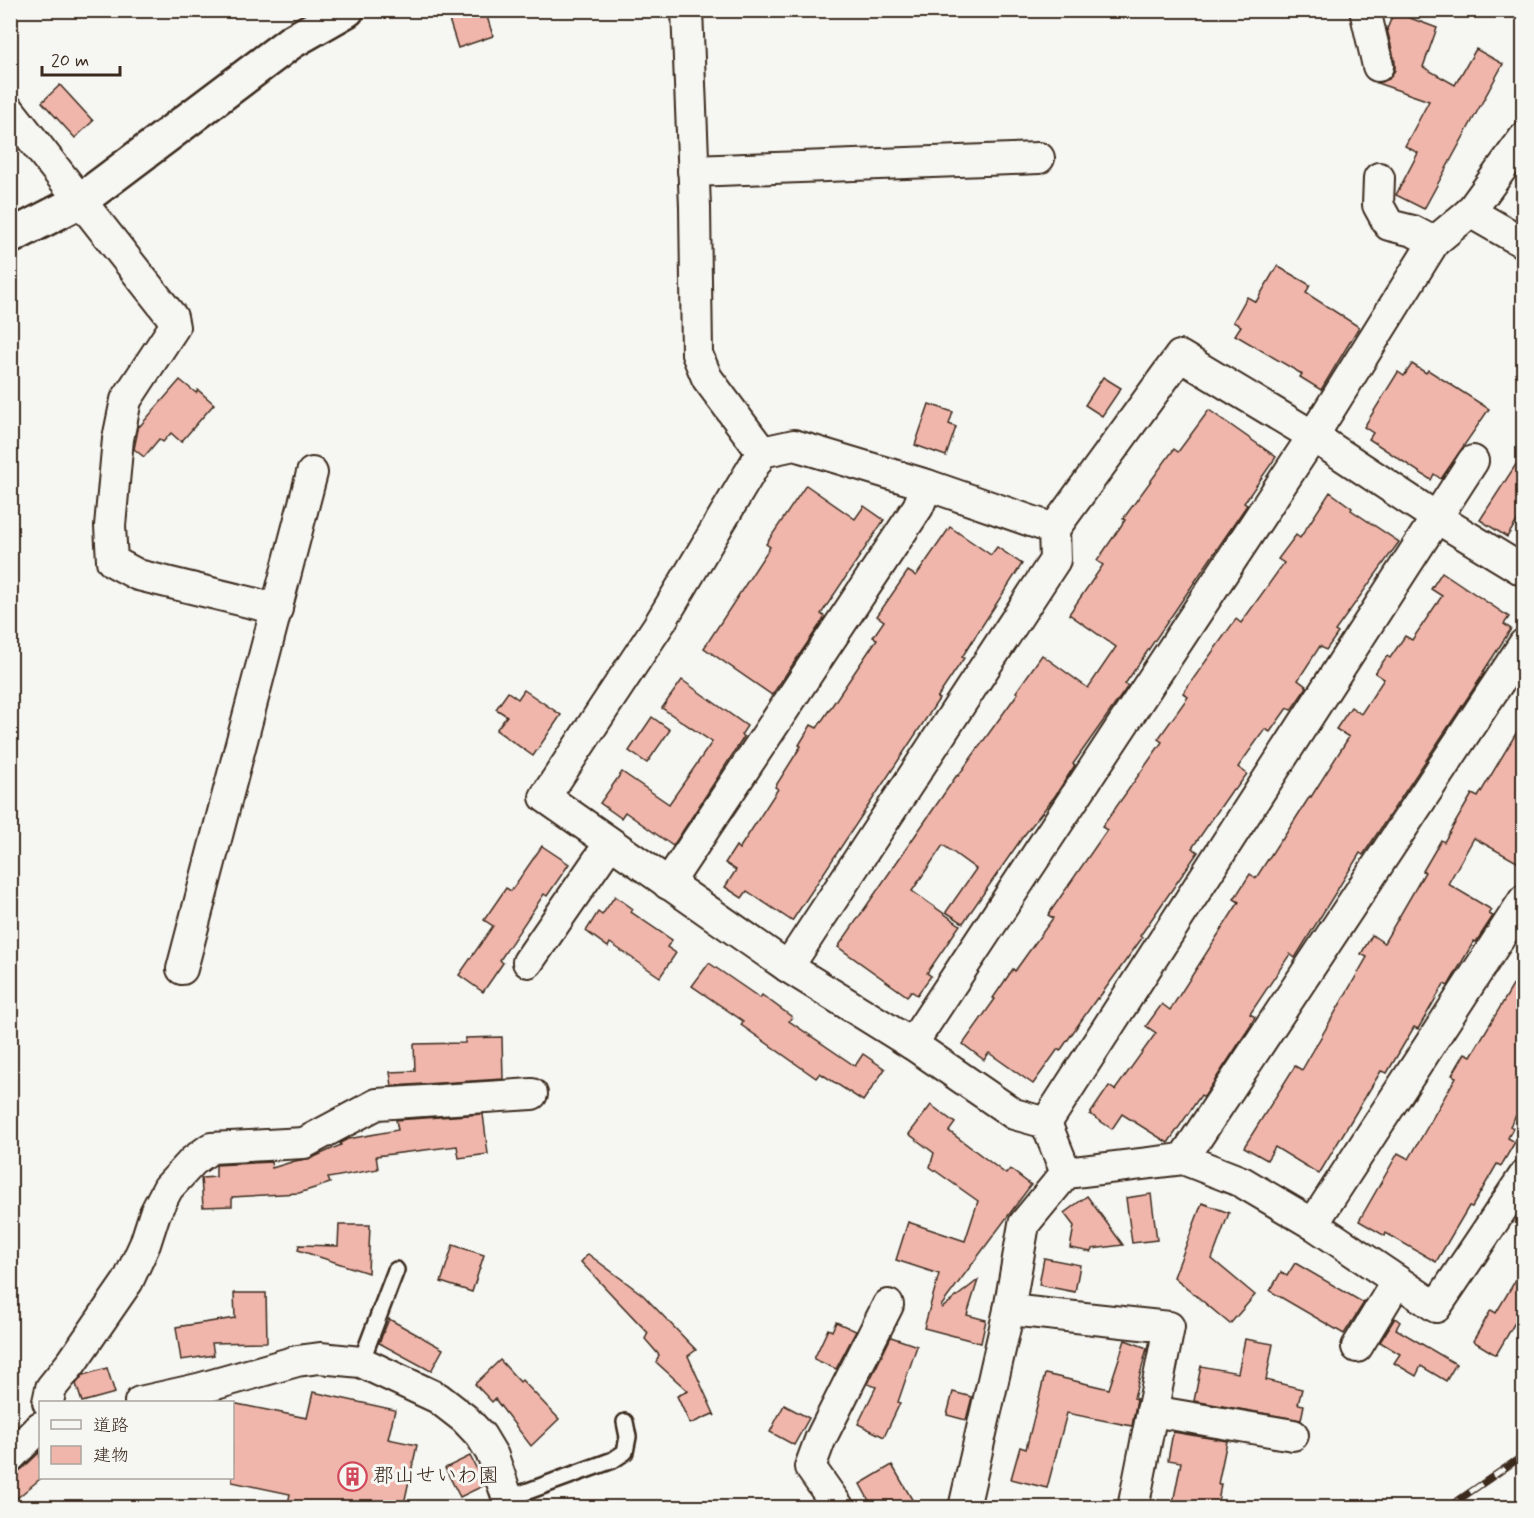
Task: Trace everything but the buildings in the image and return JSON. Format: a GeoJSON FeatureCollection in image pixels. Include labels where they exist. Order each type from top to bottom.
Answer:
{"type":"FeatureCollection","features":[{"type":"Feature","properties":{"kind":"street"},"geometry":{"type":"LineString","coordinates":[[10,237],[80,201],[291,42],[347,10]]}},
{"type":"Feature","properties":{"kind":"street"},"geometry":{"type":"LineString","coordinates":[[687,10],[697,354],[707,378],[762,452]]}},
{"type":"Feature","properties":{"kind":"street"},"geometry":{"type":"LineString","coordinates":[[1365,10],[1378,66]]}},
{"type":"Feature","properties":{"kind":"street"},"geometry":{"type":"LineString","coordinates":[[10,111],[172,317],[174,327],[126,400],[118,439],[110,526],[112,561],[138,575],[277,609]]}},
{"type":"Feature","properties":{"kind":"street"},"geometry":{"type":"LineString","coordinates":[[912,1044],[1313,436],[1434,242],[1470,212],[1524,138]]}},
{"type":"Feature","properties":{"kind":"street"},"geometry":{"type":"LineString","coordinates":[[693,171],[1039,158]]}},
{"type":"Feature","properties":{"kind":"street"},"geometry":{"type":"LineString","coordinates":[[1379,178],[1378,205],[1389,225],[1413,231],[1434,242]]}},
{"type":"Feature","properties":{"kind":"street"},"geometry":{"type":"LineString","coordinates":[[1470,212],[1524,243]]}},
{"type":"Feature","properties":{"kind":"street"},"geometry":{"type":"LineString","coordinates":[[788,967],[1055,560],[1054,529],[1180,356],[1313,436],[1437,518],[1524,571]]}},
{"type":"Feature","properties":{"kind":"street"},"geometry":{"type":"LineString","coordinates":[[1046,1123],[1014,1114],[912,1044],[788,967],[545,797],[660,623],[762,452],[794,445],[927,485],[1054,529]]}},
{"type":"Feature","properties":{"kind":"street"},"geometry":{"type":"LineString","coordinates":[[1046,1123],[1473,461]]}},
{"type":"Feature","properties":{"kind":"street"},"geometry":{"type":"LineString","coordinates":[[182,969],[312,473]]}},
{"type":"Feature","properties":{"kind":"street"},"geometry":{"type":"LineString","coordinates":[[668,884],[918,507],[927,485]]}},
{"type":"Feature","properties":{"kind":"street"},"geometry":{"type":"LineString","coordinates":[[1183,1159],[1524,644]]}},
{"type":"Feature","properties":{"kind":"street"},"geometry":{"type":"LineString","coordinates":[[528,962],[610,843]]}},
{"type":"Feature","properties":{"kind":"street"},"geometry":{"type":"LineString","coordinates":[[1313,1224],[1524,900]]}},
{"type":"Feature","properties":{"kind":"street"},"geometry":{"type":"LineString","coordinates":[[48,1401],[51,1388],[72,1362],[128,1281],[145,1244],[155,1213],[168,1188],[193,1161],[211,1148],[304,1143],[377,1104],[532,1094]]}},
{"type":"Feature","properties":{"kind":"street"},"geometry":{"type":"LineString","coordinates":[[1046,1123],[1066,1173]]}},
{"type":"Feature","properties":{"kind":"street"},"geometry":{"type":"LineString","coordinates":[[964,1508],[1009,1310],[1024,1224],[1066,1173],[1183,1159],[1242,1182],[1313,1224],[1436,1307],[1524,1176]]}},
{"type":"Feature","properties":{"kind":"street"},"geometry":{"type":"LineString","coordinates":[[1357,1347],[1397,1281]]}},
{"type":"Feature","properties":{"kind":"street"},"geometry":{"type":"LineString","coordinates":[[839,1508],[810,1467],[820,1440],[888,1305]]}},
{"type":"Feature","properties":{"kind":"street"},"geometry":{"type":"LineString","coordinates":[[1009,1310],[1169,1327],[1133,1508]]}},
{"type":"Feature","properties":{"kind":"street"},"geometry":{"type":"LineString","coordinates":[[144,1401],[198,1389],[297,1361],[320,1358],[361,1362],[438,1398],[465,1419],[481,1436],[493,1456],[510,1503]]}},
{"type":"Feature","properties":{"kind":"street"},"geometry":{"type":"LineString","coordinates":[[1152,1411],[1293,1435]]}},
{"type":"Feature","properties":{"kind":"street"},"geometry":{"type":"LineString","coordinates":[[10,1457],[39,1428]]}},
{"type":"Feature","properties":{"kind":"lane"},"geometry":{"type":"LineString","coordinates":[[361,1362],[396,1270]]}},
{"type":"Feature","properties":{"kind":"lane"},"geometry":{"type":"LineString","coordinates":[[510,1503],[625,1452],[628,1437],[625,1422]]}},
{"type":"Feature","properties":{"kind":"railway"},"geometry":{"type":"LineString","coordinates":[[1447,1508],[1524,1455]]}},
{"type":"Feature","properties":{"kind":"place","name":"郡山せいわ園"},"geometry":{"type":"Point","coordinates":[352,1476]}}]}
